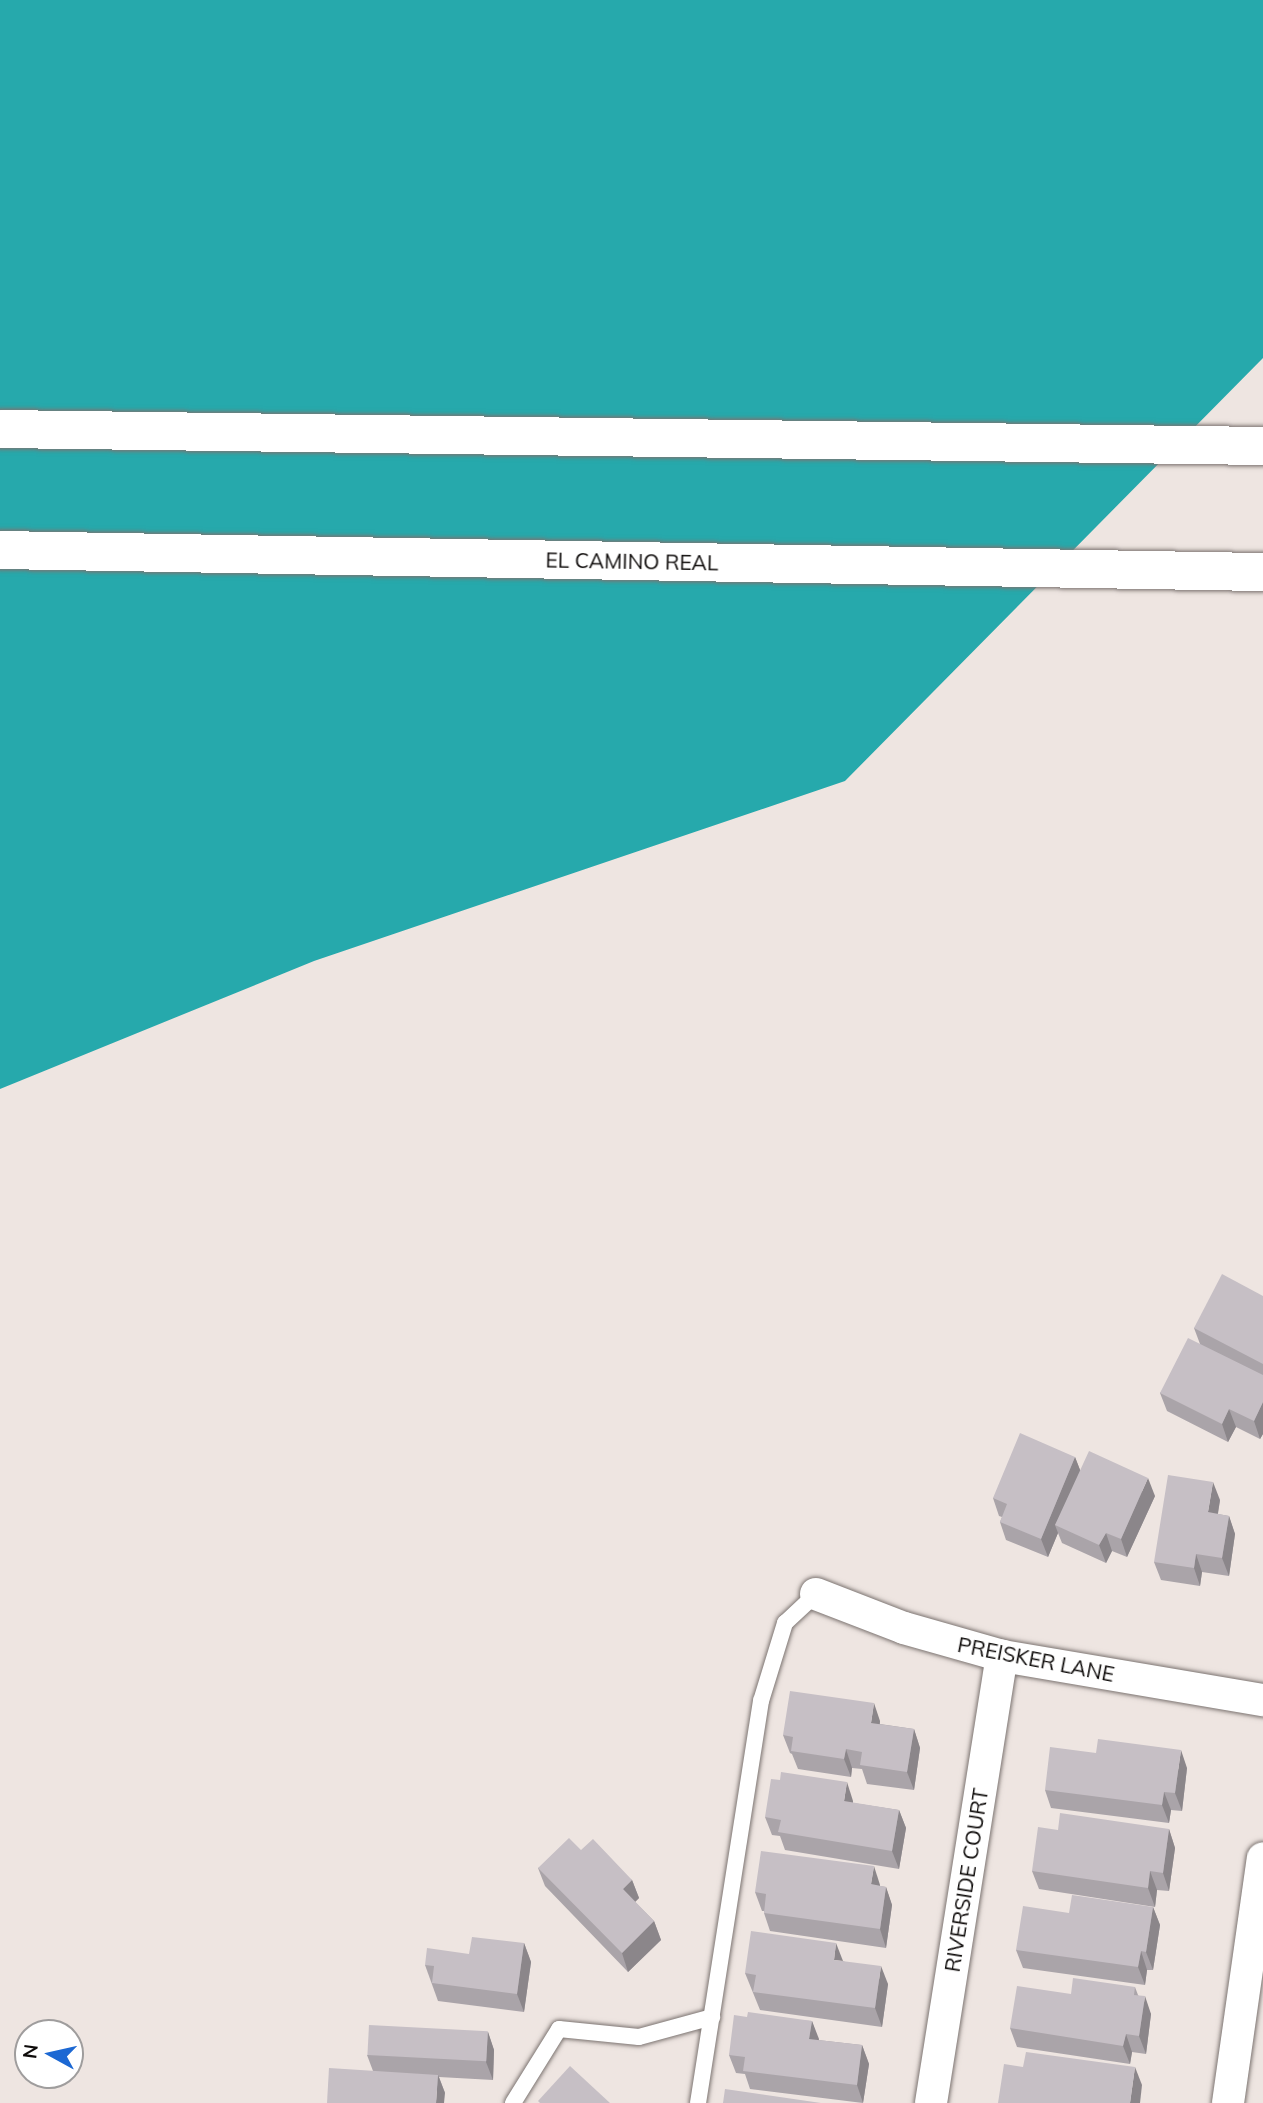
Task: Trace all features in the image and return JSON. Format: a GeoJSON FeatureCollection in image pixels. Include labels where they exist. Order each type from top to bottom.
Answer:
{"type":"FeatureCollection","features":[{"type":"Feature","properties":{"kind":"highway"},"geometry":{"type":"LineString","coordinates":[[0,429],[1263,446]]}},
{"type":"Feature","properties":{"kind":"highway","name":"EL CAMINO REAL"},"geometry":{"type":"LineString","coordinates":[[0,550],[1263,572]]}},
{"type":"Feature","properties":{"kind":"street","name":"PREISKER LANE"},"geometry":{"type":"LineString","coordinates":[[816,1594],[904,1628],[1002,1656],[1263,1700]]}},
{"type":"Feature","properties":{"kind":"street","name":"RIVERSIDE COURT"},"geometry":{"type":"LineString","coordinates":[[931,2103],[1002,1656]]}},
{"type":"Feature","properties":{"kind":"street"},"geometry":{"type":"LineString","coordinates":[[1227,2103],[1263,1858]]}},
{"type":"Feature","properties":{"kind":"lane"},"geometry":{"type":"LineString","coordinates":[[698,2103],[761,1701],[785,1623],[816,1594]]}},
{"type":"Feature","properties":{"kind":"lane"},"geometry":{"type":"LineString","coordinates":[[513,2103],[559,2029],[639,2037],[712,2017]]}},
{"type":"Feature","properties":{"kind":"water"},"geometry":{"type":"Polygon","coordinates":[[[0,0],[1263,0],[1263,358],[845,781],[314,961],[0,1089],[0,0]]]}},
{"type":"Feature","properties":{"kind":"building"},"geometry":{"type":"Polygon","coordinates":[[[1222,1274],[1263,1296],[1263,1364],[1194,1328],[1222,1274]]]}},
{"type":"Feature","properties":{"kind":"building"},"geometry":{"type":"Polygon","coordinates":[[[1188,1338],[1263,1375],[1263,1402],[1254,1421],[1229,1409],[1222,1424],[1160,1393],[1188,1338]]]}},
{"type":"Feature","properties":{"kind":"building"},"geometry":{"type":"Polygon","coordinates":[[[1020,1433],[1075,1457],[1041,1539],[1000,1522],[1007,1504],[993,1498],[1020,1433]]]}},
{"type":"Feature","properties":{"kind":"building"},"geometry":{"type":"Polygon","coordinates":[[[1089,1451],[1148,1478],[1121,1539],[1106,1533],[1099,1545],[1055,1525],[1089,1451]]]}},
{"type":"Feature","properties":{"kind":"building"},"geometry":{"type":"Polygon","coordinates":[[[1168,1475],[1213,1482],[1208,1512],[1229,1516],[1222,1558],[1196,1554],[1194,1568],[1154,1562],[1168,1475]]]}},
{"type":"Feature","properties":{"kind":"building"},"geometry":{"type":"Polygon","coordinates":[[[790,1691],[874,1703],[871,1723],[914,1729],[907,1772],[860,1765],[862,1752],[846,1749],[844,1759],[791,1751],[793,1737],[783,1735],[790,1691]]]}},
{"type":"Feature","properties":{"kind":"building"},"geometry":{"type":"Polygon","coordinates":[[[1098,1739],[1181,1750],[1175,1793],[1164,1792],[1162,1805],[1045,1790],[1050,1747],[1096,1753],[1098,1739]]]}},
{"type":"Feature","properties":{"kind":"building"},"geometry":{"type":"Polygon","coordinates":[[[781,1772],[847,1782],[844,1801],[899,1810],[892,1851],[778,1832],[781,1820],[765,1817],[771,1779],[780,1780],[781,1772]]]}},
{"type":"Feature","properties":{"kind":"building"},"geometry":{"type":"Polygon","coordinates":[[[1060,1813],[1169,1829],[1163,1873],[1150,1871],[1148,1888],[1032,1871],[1038,1827],[1058,1830],[1060,1813]]]}},
{"type":"Feature","properties":{"kind":"building"},"geometry":{"type":"Polygon","coordinates":[[[569,1838],[581,1850],[593,1839],[632,1880],[623,1889],[654,1921],[622,1953],[538,1868],[569,1838]]]}},
{"type":"Feature","properties":{"kind":"building"},"geometry":{"type":"Polygon","coordinates":[[[761,1851],[874,1866],[871,1884],[886,1887],[880,1929],[764,1913],[766,1894],[755,1892],[761,1851]]]}},
{"type":"Feature","properties":{"kind":"building"},"geometry":{"type":"Polygon","coordinates":[[[1072,1895],[1153,1907],[1146,1952],[1141,1951],[1138,1967],[1016,1950],[1023,1906],[1069,1913],[1072,1895]]]}},
{"type":"Feature","properties":{"kind":"building"},"geometry":{"type":"Polygon","coordinates":[[[751,1931],[836,1943],[834,1960],[881,1966],[875,2008],[753,1992],[756,1975],[745,1973],[751,1931]]]}},
{"type":"Feature","properties":{"kind":"building"},"geometry":{"type":"Polygon","coordinates":[[[472,1937],[524,1943],[517,1994],[432,1983],[434,1966],[425,1965],[427,1948],[469,1954],[472,1937]]]}},
{"type":"Feature","properties":{"kind":"building"},"geometry":{"type":"Polygon","coordinates":[[[1073,1978],[1135,1987],[1134,1995],[1145,1996],[1139,2036],[1126,2034],[1123,2046],[1010,2028],[1017,1986],[1071,1994],[1073,1978]]]}},
{"type":"Feature","properties":{"kind":"building"},"geometry":{"type":"Polygon","coordinates":[[[748,2012],[812,2021],[809,2039],[862,2045],[857,2085],[743,2071],[745,2057],[729,2055],[734,2015],[747,2017],[748,2012]]]}},
{"type":"Feature","properties":{"kind":"building"},"geometry":{"type":"Polygon","coordinates":[[[369,2025],[488,2031],[486,2061],[367,2055],[369,2025]]]}},
{"type":"Feature","properties":{"kind":"building"},"geometry":{"type":"Polygon","coordinates":[[[1026,2052],[1135,2067],[1130,2103],[998,2103],[1004,2064],[1023,2067],[1026,2052]]]}},
{"type":"Feature","properties":{"kind":"building"},"geometry":{"type":"Polygon","coordinates":[[[570,2066],[610,2103],[540,2103],[538,2101],[570,2066]]]}},
{"type":"Feature","properties":{"kind":"building"},"geometry":{"type":"Polygon","coordinates":[[[329,2068],[438,2075],[436,2103],[327,2103],[329,2068]]]}},
{"type":"Feature","properties":{"kind":"building"},"geometry":{"type":"Polygon","coordinates":[[[725,2089],[821,2103],[723,2103],[725,2089]]]}}]}
